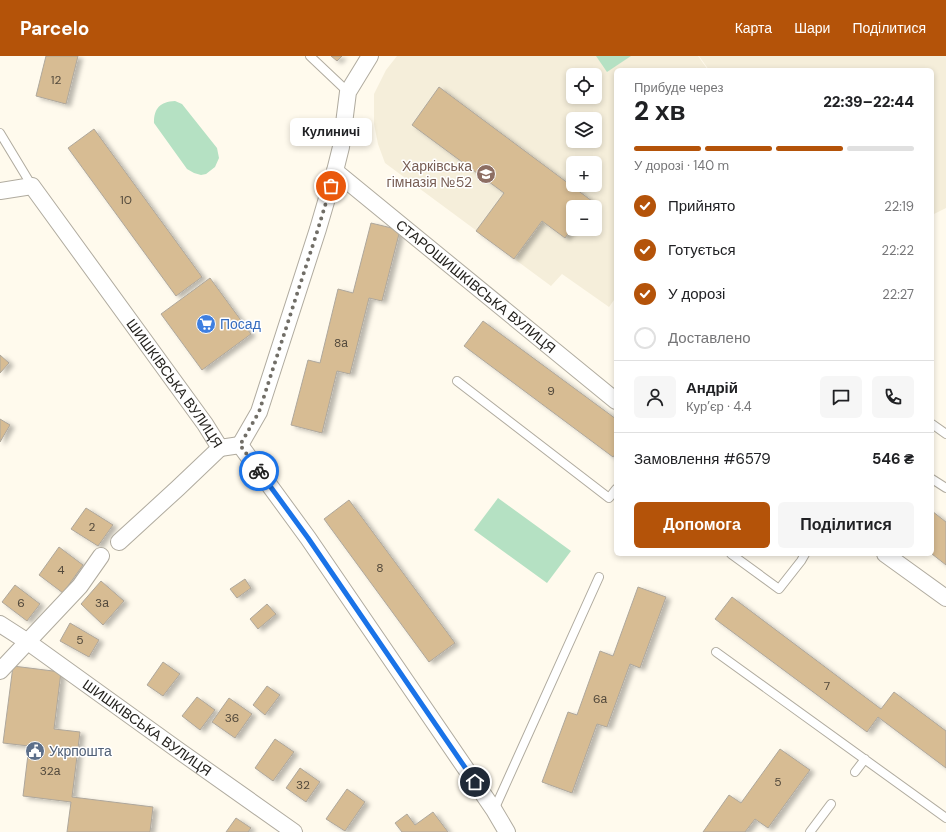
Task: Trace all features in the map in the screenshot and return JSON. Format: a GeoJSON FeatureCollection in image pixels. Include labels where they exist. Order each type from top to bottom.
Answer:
{"type":"FeatureCollection","features":[{"type":"Feature","properties":{"kind":"street"},"geometry":{"type":"LineString","coordinates":[[240,445],[259,412],[318,229],[341,146],[348,92],[370,56]]}},
{"type":"Feature","properties":{"kind":"street","name":"СТАРОШИШКІВСЬКА ВУЛИЦЯ"},"geometry":{"type":"LineString","coordinates":[[335,171],[614,399]]}},
{"type":"Feature","properties":{"kind":"street"},"geometry":{"type":"LineString","coordinates":[[0,191],[32,186]]}},
{"type":"Feature","properties":{"kind":"street","name":"ШИШКІВСЬКА ВУЛИЦЯ"},"geometry":{"type":"LineString","coordinates":[[32,186],[205,424],[220,448],[240,445],[308,538],[508,832]]}},
{"type":"Feature","properties":{"kind":"street"},"geometry":{"type":"LineString","coordinates":[[119,542],[220,448]]}},
{"type":"Feature","properties":{"kind":"street"},"geometry":{"type":"LineString","coordinates":[[0,671],[80,586],[101,556]]}},
{"type":"Feature","properties":{"kind":"street"},"geometry":{"type":"LineString","coordinates":[[888,556],[946,598]]}},
{"type":"Feature","properties":{"kind":"street","name":"ШИШКІВСЬКА ВУЛИЦЯ"},"geometry":{"type":"LineString","coordinates":[[0,624],[28,642],[294,832]]}},
{"type":"Feature","properties":{"kind":"lane"},"geometry":{"type":"LineString","coordinates":[[310,56],[348,92]]}},
{"type":"Feature","properties":{"kind":"lane","name":"ШИШКІВСЬКА ВУЛИЦЯ"},"geometry":{"type":"LineString","coordinates":[[0,133],[32,186]]}},
{"type":"Feature","properties":{"kind":"lane"},"geometry":{"type":"LineString","coordinates":[[457,381],[609,498],[614,492]]}},
{"type":"Feature","properties":{"kind":"lane"},"geometry":{"type":"LineString","coordinates":[[934,425],[946,434]]}},
{"type":"Feature","properties":{"kind":"lane"},"geometry":{"type":"LineString","coordinates":[[934,480],[946,488]]}},
{"type":"Feature","properties":{"kind":"lane"},"geometry":{"type":"LineString","coordinates":[[734,556],[778,589],[801,562],[804,556]]}},
{"type":"Feature","properties":{"kind":"lane"},"geometry":{"type":"LineString","coordinates":[[494,810],[598,577]]}},
{"type":"Feature","properties":{"kind":"lane"},"geometry":{"type":"LineString","coordinates":[[716,652],[865,758],[946,818]]}},
{"type":"Feature","properties":{"kind":"lane"},"geometry":{"type":"LineString","coordinates":[[855,772],[865,758]]}},
{"type":"Feature","properties":{"kind":"lane"},"geometry":{"type":"LineString","coordinates":[[810,832],[831,804]]}},
{"type":"Feature","properties":{"kind":"shaded area","name":"Харківська гімназія №52"},"geometry":{"type":"Polygon","coordinates":[[[397,56],[698,56],[707,68],[614,68],[614,300],[609,307],[562,274],[551,286],[385,163],[378,144],[374,124],[374,94],[386,70],[397,56]]]}},
{"type":"Feature","properties":{"kind":"shaded area"},"geometry":{"type":"Polygon","coordinates":[[[699,56],[946,56],[946,208],[934,214],[934,68],[708,68],[699,56]]]}},
{"type":"Feature","properties":{"kind":"green space"},"geometry":{"type":"Polygon","coordinates":[[[596,56],[631,56],[607,72],[596,56]]]}},
{"type":"Feature","properties":{"kind":"green space"},"geometry":{"type":"Polygon","coordinates":[[[175,101],[182,104],[217,148],[219,158],[215,167],[206,174],[201,175],[187,169],[154,123],[155,113],[159,107],[162,104],[175,101]]]}},
{"type":"Feature","properties":{"kind":"green space"},"geometry":{"type":"Polygon","coordinates":[[[498,498],[571,551],[547,583],[474,530],[498,498]]]}},
{"type":"Feature","properties":{"kind":"building"},"geometry":{"type":"Polygon","coordinates":[[[46,56],[78,56],[66,104],[36,96],[46,56]]]}},
{"type":"Feature","properties":{"kind":"building"},"geometry":{"type":"Polygon","coordinates":[[[331,56],[342,56],[337,61],[331,56]]]}},
{"type":"Feature","properties":{"kind":"building"},"geometry":{"type":"Polygon","coordinates":[[[439,87],[566,182],[566,192],[580,192],[591,200],[566,200],[566,236],[565,238],[542,221],[514,259],[476,231],[504,193],[412,125],[439,87]]]}},
{"type":"Feature","properties":{"kind":"building"},"geometry":{"type":"Polygon","coordinates":[[[94,129],[202,277],[176,296],[68,148],[94,129]]]}},
{"type":"Feature","properties":{"kind":"building"},"geometry":{"type":"Polygon","coordinates":[[[371,223],[400,230],[382,301],[369,298],[350,374],[337,371],[322,433],[291,425],[308,360],[320,363],[338,289],[353,293],[371,223]]]}},
{"type":"Feature","properties":{"kind":"building","name":"Посад"},"geometry":{"type":"Polygon","coordinates":[[[210,278],[251,334],[202,370],[161,314],[210,278]]]}},
{"type":"Feature","properties":{"kind":"building"},"geometry":{"type":"Polygon","coordinates":[[[483,321],[614,418],[614,456],[613,457],[464,346],[483,321]]]}},
{"type":"Feature","properties":{"kind":"building"},"geometry":{"type":"Polygon","coordinates":[[[0,355],[9,363],[0,373],[0,355]]]}},
{"type":"Feature","properties":{"kind":"building"},"geometry":{"type":"Polygon","coordinates":[[[0,419],[10,425],[0,442],[0,419]]]}},
{"type":"Feature","properties":{"kind":"building"},"geometry":{"type":"Polygon","coordinates":[[[349,500],[455,643],[429,662],[324,519],[349,500]]]}},
{"type":"Feature","properties":{"kind":"building"},"geometry":{"type":"Polygon","coordinates":[[[86,508],[113,525],[98,546],[71,529],[86,508]]]}},
{"type":"Feature","properties":{"kind":"building"},"geometry":{"type":"Polygon","coordinates":[[[934,513],[946,522],[946,565],[934,556],[934,513]]]}},
{"type":"Feature","properties":{"kind":"building"},"geometry":{"type":"Polygon","coordinates":[[[59,547],[83,565],[63,593],[39,575],[59,547]]]}},
{"type":"Feature","properties":{"kind":"building"},"geometry":{"type":"Polygon","coordinates":[[[245,579],[251,588],[237,598],[230,589],[245,579]]]}},
{"type":"Feature","properties":{"kind":"building"},"geometry":{"type":"Polygon","coordinates":[[[101,581],[124,601],[103,625],[81,604],[101,581]]]}},
{"type":"Feature","properties":{"kind":"building"},"geometry":{"type":"Polygon","coordinates":[[[15,585],[40,604],[27,621],[2,602],[15,585]]]}},
{"type":"Feature","properties":{"kind":"building"},"geometry":{"type":"Polygon","coordinates":[[[638,587],[666,597],[640,668],[630,664],[607,727],[597,724],[572,793],[542,782],[568,712],[577,715],[600,651],[613,656],[638,587]]]}},
{"type":"Feature","properties":{"kind":"building"},"geometry":{"type":"Polygon","coordinates":[[[732,597],[881,709],[894,692],[946,731],[946,768],[878,717],[867,732],[715,619],[732,597]]]}},
{"type":"Feature","properties":{"kind":"building"},"geometry":{"type":"Polygon","coordinates":[[[267,604],[276,614],[258,629],[250,619],[267,604]]]}},
{"type":"Feature","properties":{"kind":"building"},"geometry":{"type":"Polygon","coordinates":[[[70,623],[99,640],[89,657],[60,641],[70,623]]]}},
{"type":"Feature","properties":{"kind":"building"},"geometry":{"type":"Polygon","coordinates":[[[163,662],[180,674],[163,696],[147,685],[163,662]]]}},
{"type":"Feature","properties":{"kind":"building"},"geometry":{"type":"Polygon","coordinates":[[[13,666],[61,672],[54,729],[80,732],[72,797],[153,807],[150,832],[67,832],[71,802],[23,796],[29,746],[3,743],[13,666]]]}},
{"type":"Feature","properties":{"kind":"building"},"geometry":{"type":"Polygon","coordinates":[[[267,686],[280,695],[265,715],[253,705],[267,686]]]}},
{"type":"Feature","properties":{"kind":"building"},"geometry":{"type":"Polygon","coordinates":[[[197,697],[215,710],[200,730],[182,716],[197,697]]]}},
{"type":"Feature","properties":{"kind":"building"},"geometry":{"type":"Polygon","coordinates":[[[229,698],[252,714],[235,738],[212,722],[229,698]]]}},
{"type":"Feature","properties":{"kind":"building"},"geometry":{"type":"Polygon","coordinates":[[[275,739],[294,752],[273,781],[255,768],[275,739]]]}},
{"type":"Feature","properties":{"kind":"building"},"geometry":{"type":"Polygon","coordinates":[[[780,749],[810,770],[768,828],[755,819],[745,832],[703,832],[729,795],[741,803],[780,749]]]}},
{"type":"Feature","properties":{"kind":"building"},"geometry":{"type":"Polygon","coordinates":[[[300,768],[320,782],[306,802],[286,788],[300,768]]]}},
{"type":"Feature","properties":{"kind":"building"},"geometry":{"type":"Polygon","coordinates":[[[347,789],[365,802],[345,831],[326,819],[347,789]]]}},
{"type":"Feature","properties":{"kind":"building"},"geometry":{"type":"Polygon","coordinates":[[[433,812],[448,832],[402,832],[395,823],[407,814],[415,825],[433,812]]]}},
{"type":"Feature","properties":{"kind":"building"},"geometry":{"type":"Polygon","coordinates":[[[236,818],[251,828],[248,832],[226,832],[236,818]]]}},
{"type":"Feature","properties":{"kind":"way so far"},"geometry":{"type":"LineString","coordinates":[[259,471],[240,445],[259,412],[331,186]]}},
{"type":"Feature","properties":{"kind":"place","name":"Харківська гімназія №52"},"geometry":{"type":"Point","coordinates":[486,174]}},
{"type":"Feature","properties":{"kind":"place","name":"Кулиничі"},"geometry":{"type":"Point","coordinates":[331,186]}},
{"type":"Feature","properties":{"kind":"place","name":"Посад"},"geometry":{"type":"Point","coordinates":[206,324]}},
{"type":"Feature","properties":{"kind":"place","name":"Укрпошта"},"geometry":{"type":"Point","coordinates":[35,751]}},
{"type":"Feature","properties":{"kind":"route"},"geometry":{"type":"LineString","coordinates":[[259,471],[308,538],[475,782]]}}]}
